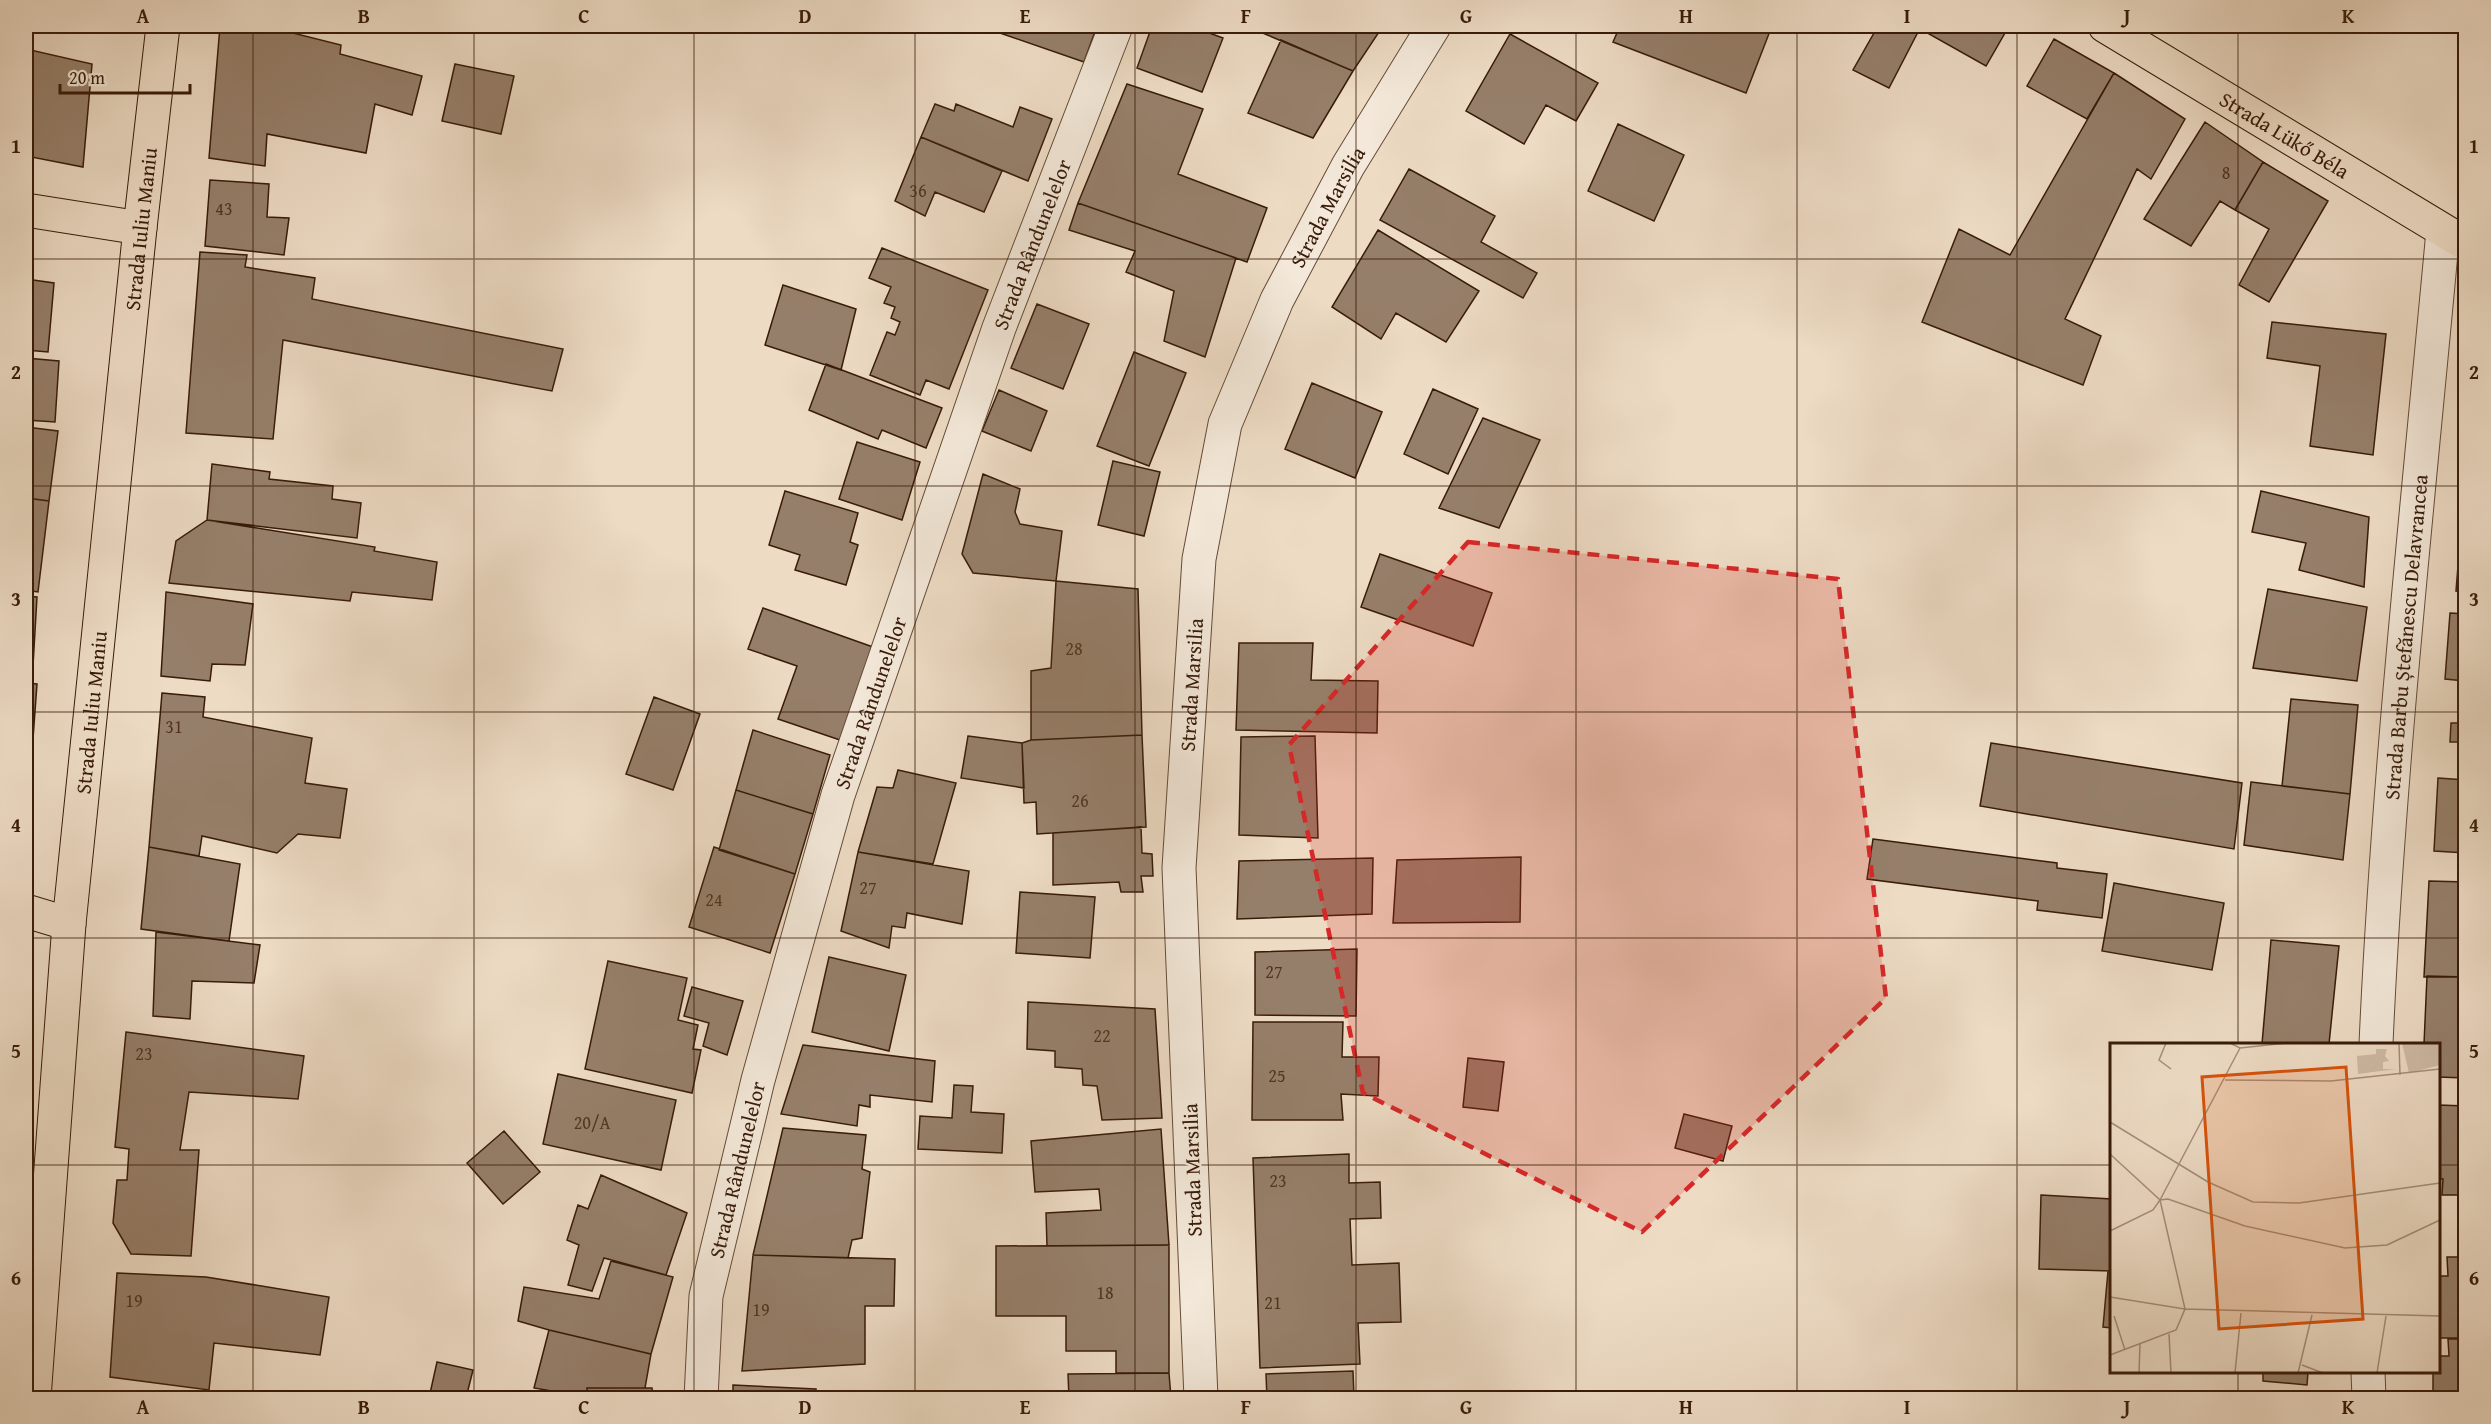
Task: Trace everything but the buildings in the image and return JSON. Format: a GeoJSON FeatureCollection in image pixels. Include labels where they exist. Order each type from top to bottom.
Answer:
{"type":"FeatureCollection","features":[{"type":"Feature","properties":{"kind":"main road","name":"Strada Iuliu Maniu"},"geometry":{"type":"LineString","coordinates":[[34,1398],[69,924],[140,228],[163,26]]}},
{"type":"Feature","properties":{"kind":"main road","name":"Strada Lükő Béla"},"geometry":{"type":"LineString","coordinates":[[2105,26],[2454,237]]}},
{"type":"Feature","properties":{"kind":"main road"},"geometry":{"type":"LineString","coordinates":[[26,210],[140,228]]}},
{"type":"Feature","properties":{"kind":"main road"},"geometry":{"type":"LineString","coordinates":[[26,911],[69,924]]}},
{"type":"Feature","properties":{"kind":"street","name":"Strada Rândunelelor"},"geometry":{"type":"LineString","coordinates":[[701,1398],[706,1296],[758,1080],[838,795],[999,328],[1116,26]]}},
{"type":"Feature","properties":{"kind":"street","name":"Strada Marsilia"},"geometry":{"type":"LineString","coordinates":[[1201,1398],[1179,868],[1199,559],[1225,424],[1277,300],[1348,166],[1434,26]]}},
{"type":"Feature","properties":{"kind":"street","name":"Strada Barbu Ștefănescu Delavrancea"},"geometry":{"type":"LineString","coordinates":[[2376,1043],[2382,904],[2420,463],[2454,237]]}},
{"type":"Feature","properties":{"kind":"street"},"geometry":{"type":"LineString","coordinates":[[2368,1373],[2369,1398]]}},
{"type":"Feature","properties":{"kind":"highlighted area"},"geometry":{"type":"Polygon","coordinates":[[[1468,542],[1838,579],[1886,998],[1642,1232],[1363,1093],[1289,745],[1468,542]]]}}]}
